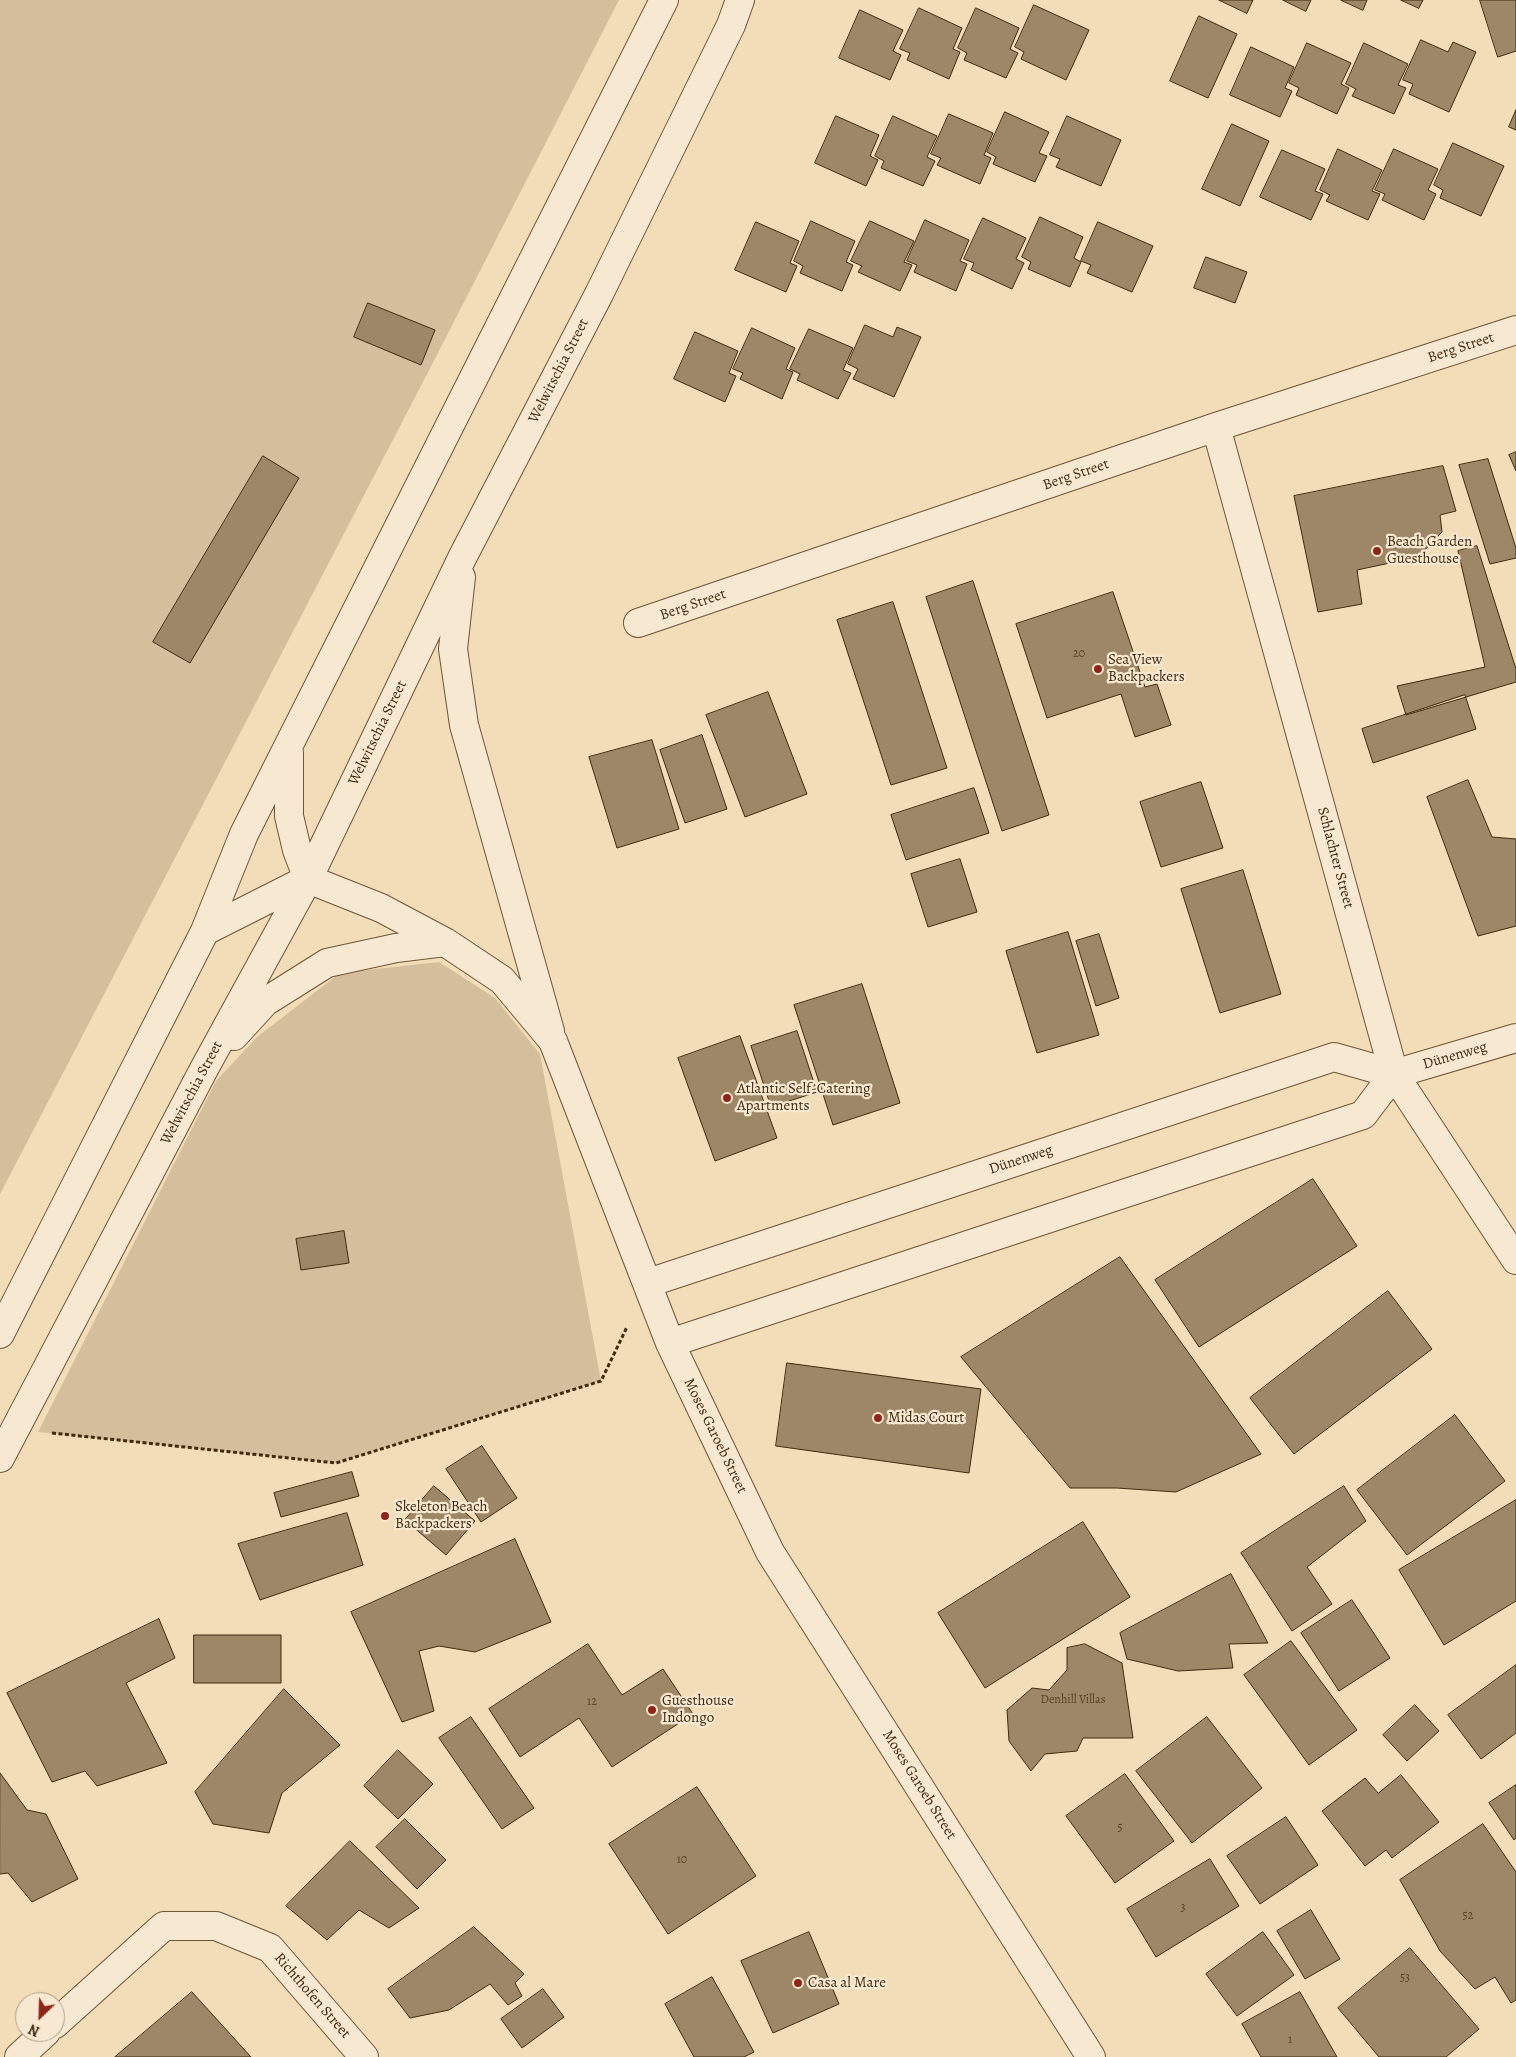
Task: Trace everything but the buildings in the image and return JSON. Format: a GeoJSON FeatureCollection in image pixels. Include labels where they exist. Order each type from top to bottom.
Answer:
{"type":"FeatureCollection","features":[{"type":"Feature","properties":{"kind":"street"},"geometry":{"type":"LineString","coordinates":[[0,1334],[205,931],[244,834],[289,749],[394,535],[664,0]]}},
{"type":"Feature","properties":{"kind":"street","name":"Welwitschia Street"},"geometry":{"type":"LineString","coordinates":[[0,1458],[204,1070],[308,879],[462,558],[599,294],[731,25],[740,0]]}},
{"type":"Feature","properties":{"kind":"street","name":"Berg Street"},"geometry":{"type":"LineString","coordinates":[[638,623],[1216,427],[1516,330]]}},
{"type":"Feature","properties":{"kind":"street","name":"Schlachter Street"},"geometry":{"type":"LineString","coordinates":[[1216,427],[1394,1074],[1516,1260]]}},
{"type":"Feature","properties":{"kind":"street"},"geometry":{"type":"LineString","coordinates":[[462,558],[453,649],[464,725],[553,1041]]}},
{"type":"Feature","properties":{"kind":"street"},"geometry":{"type":"LineString","coordinates":[[205,931],[308,879],[297,850],[289,816],[289,749]]}},
{"type":"Feature","properties":{"kind":"street","name":"Moses Garoeb Street"},"geometry":{"type":"LineString","coordinates":[[308,879],[381,908],[444,942],[502,980],[553,1041],[670,1343],[770,1552],[1091,2057]]}},
{"type":"Feature","properties":{"kind":"street"},"geometry":{"type":"LineString","coordinates":[[204,1070],[265,1002],[327,963],[396,948],[444,942]]}},
{"type":"Feature","properties":{"kind":"street","name":"Dünenweg"},"geometry":{"type":"LineString","coordinates":[[648,1283],[1334,1057],[1394,1074],[1516,1038]]}},
{"type":"Feature","properties":{"kind":"street"},"geometry":{"type":"LineString","coordinates":[[670,1343],[1363,1114],[1394,1074]]}},
{"type":"Feature","properties":{"kind":"street","name":"Richthofen Street"},"geometry":{"type":"LineString","coordinates":[[65,2015],[164,1926],[216,1926],[270,1948],[364,2057]]}},
{"type":"Feature","properties":{"kind":"street"},"geometry":{"type":"LineString","coordinates":[[18,2057],[35,2042]]}},
{"type":"Feature","properties":{"kind":"path"},"geometry":{"type":"LineString","coordinates":[[15,1431],[336,1463],[601,1381],[648,1283]]}},
{"type":"Feature","properties":{"kind":"shaded area"},"geometry":{"type":"Polygon","coordinates":[[[0,0],[619,0],[423,382],[0,1194],[0,0]]]}},
{"type":"Feature","properties":{"kind":"shaded area"},"geometry":{"type":"Polygon","coordinates":[[[439,962],[495,998],[540,1054],[601,1381],[336,1463],[38,1432],[216,1081],[257,1037],[340,973],[439,962]]]}},
{"type":"Feature","properties":{"kind":"place","name":"Beach Garden Guesthouse"},"geometry":{"type":"Point","coordinates":[1377,551]}},
{"type":"Feature","properties":{"kind":"place","name":"Sea View Backpackers"},"geometry":{"type":"Point","coordinates":[1098,669]}},
{"type":"Feature","properties":{"kind":"place","name":"Atlantic Self-Catering Apartments"},"geometry":{"type":"Point","coordinates":[727,1098]}},
{"type":"Feature","properties":{"kind":"place","name":"Midas Court"},"geometry":{"type":"Point","coordinates":[878,1418]}},
{"type":"Feature","properties":{"kind":"place","name":"Skeleton Beach Backpackers"},"geometry":{"type":"Point","coordinates":[385,1516]}},
{"type":"Feature","properties":{"kind":"place","name":"Guesthouse Indongo"},"geometry":{"type":"Point","coordinates":[652,1710]}},
{"type":"Feature","properties":{"kind":"place","name":"Casa al Mare"},"geometry":{"type":"Point","coordinates":[798,1983]}}]}
